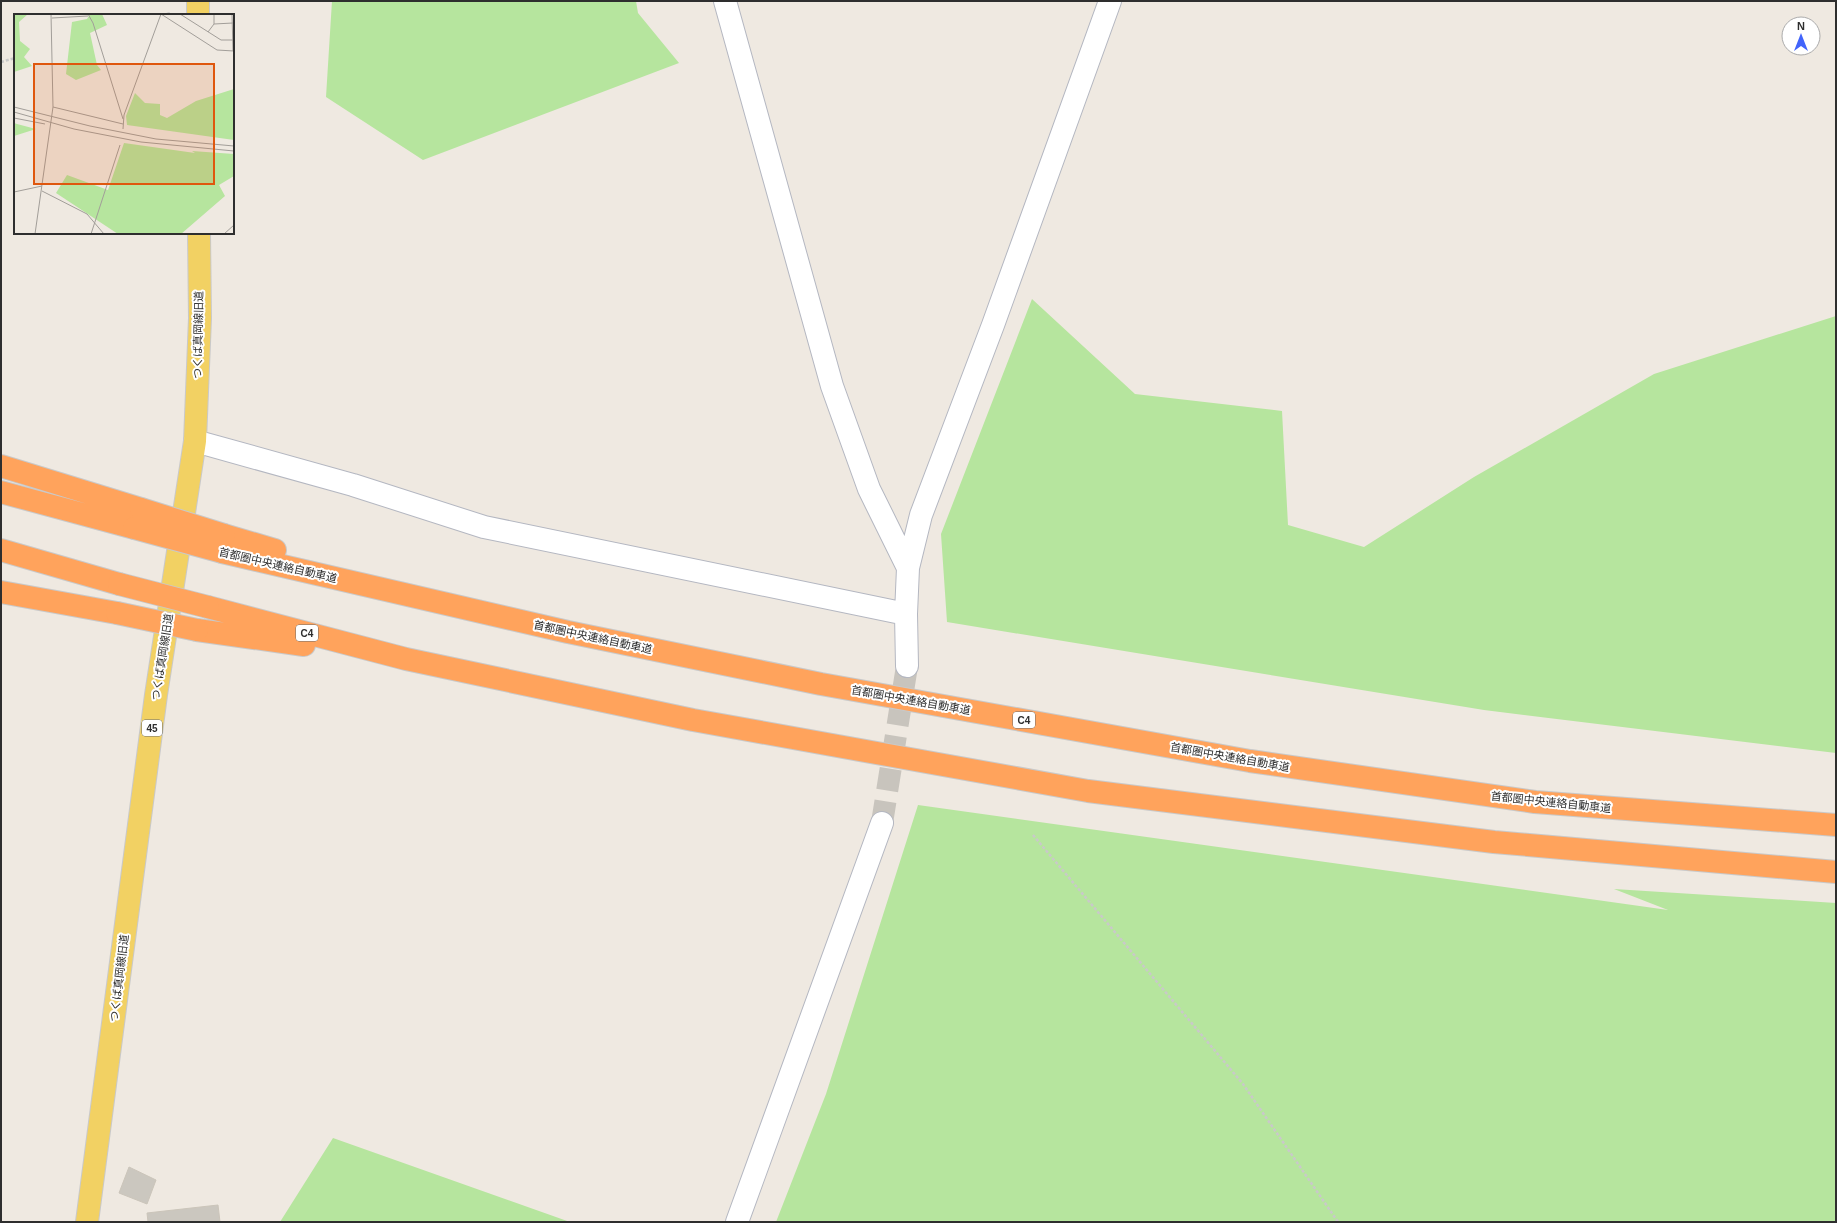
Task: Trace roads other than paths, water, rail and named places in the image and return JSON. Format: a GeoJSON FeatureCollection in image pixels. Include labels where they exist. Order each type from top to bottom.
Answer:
{"type":"FeatureCollection","features":[{"type":"Feature","properties":{"kind":"highway"},"geometry":{"type":"LineString","coordinates":[[1,466],[138,519]]}},
{"type":"Feature","properties":{"kind":"highway","name":"首都圏中央連絡自動車道"},"geometry":{"type":"LineString","coordinates":[[1,492],[138,519],[223,544],[568,632],[821,684],[1258,762],[1535,802],[1836,825]]}},
{"type":"Feature","properties":{"kind":"highway","name":"C4"},"geometry":{"type":"LineString","coordinates":[[1,550],[119,584],[406,659],[693,720],[1088,791],[1494,842],[1836,872]]}},
{"type":"Feature","properties":{"kind":"highway"},"geometry":{"type":"LineString","coordinates":[[1,592],[116,613],[197,630],[406,659]]}},
{"type":"Feature","properties":{"kind":"main road"},"geometry":{"type":"LineString","coordinates":[[198,1],[198,14]]}},
{"type":"Feature","properties":{"kind":"main road","name":"つくば真岡線旧道"},"geometry":{"type":"LineString","coordinates":[[87,1222],[156,695],[195,441],[200,318],[199,234]]}},
{"type":"Feature","properties":{"kind":"street"},"geometry":{"type":"LineString","coordinates":[[725,1],[832,386],[869,490],[908,568]]}},
{"type":"Feature","properties":{"kind":"street"},"geometry":{"type":"LineString","coordinates":[[907,666],[906,614],[908,568],[921,515],[990,332],[1110,1]]}},
{"type":"Feature","properties":{"kind":"street"},"geometry":{"type":"LineString","coordinates":[[195,441],[353,486],[484,527],[906,614]]}},
{"type":"Feature","properties":{"kind":"street"},"geometry":{"type":"LineString","coordinates":[[737,1222],[882,823]]}},
{"type":"Feature","properties":{"kind":"tunnel"},"geometry":{"type":"LineString","coordinates":[[882,823],[907,666]]}}]}
